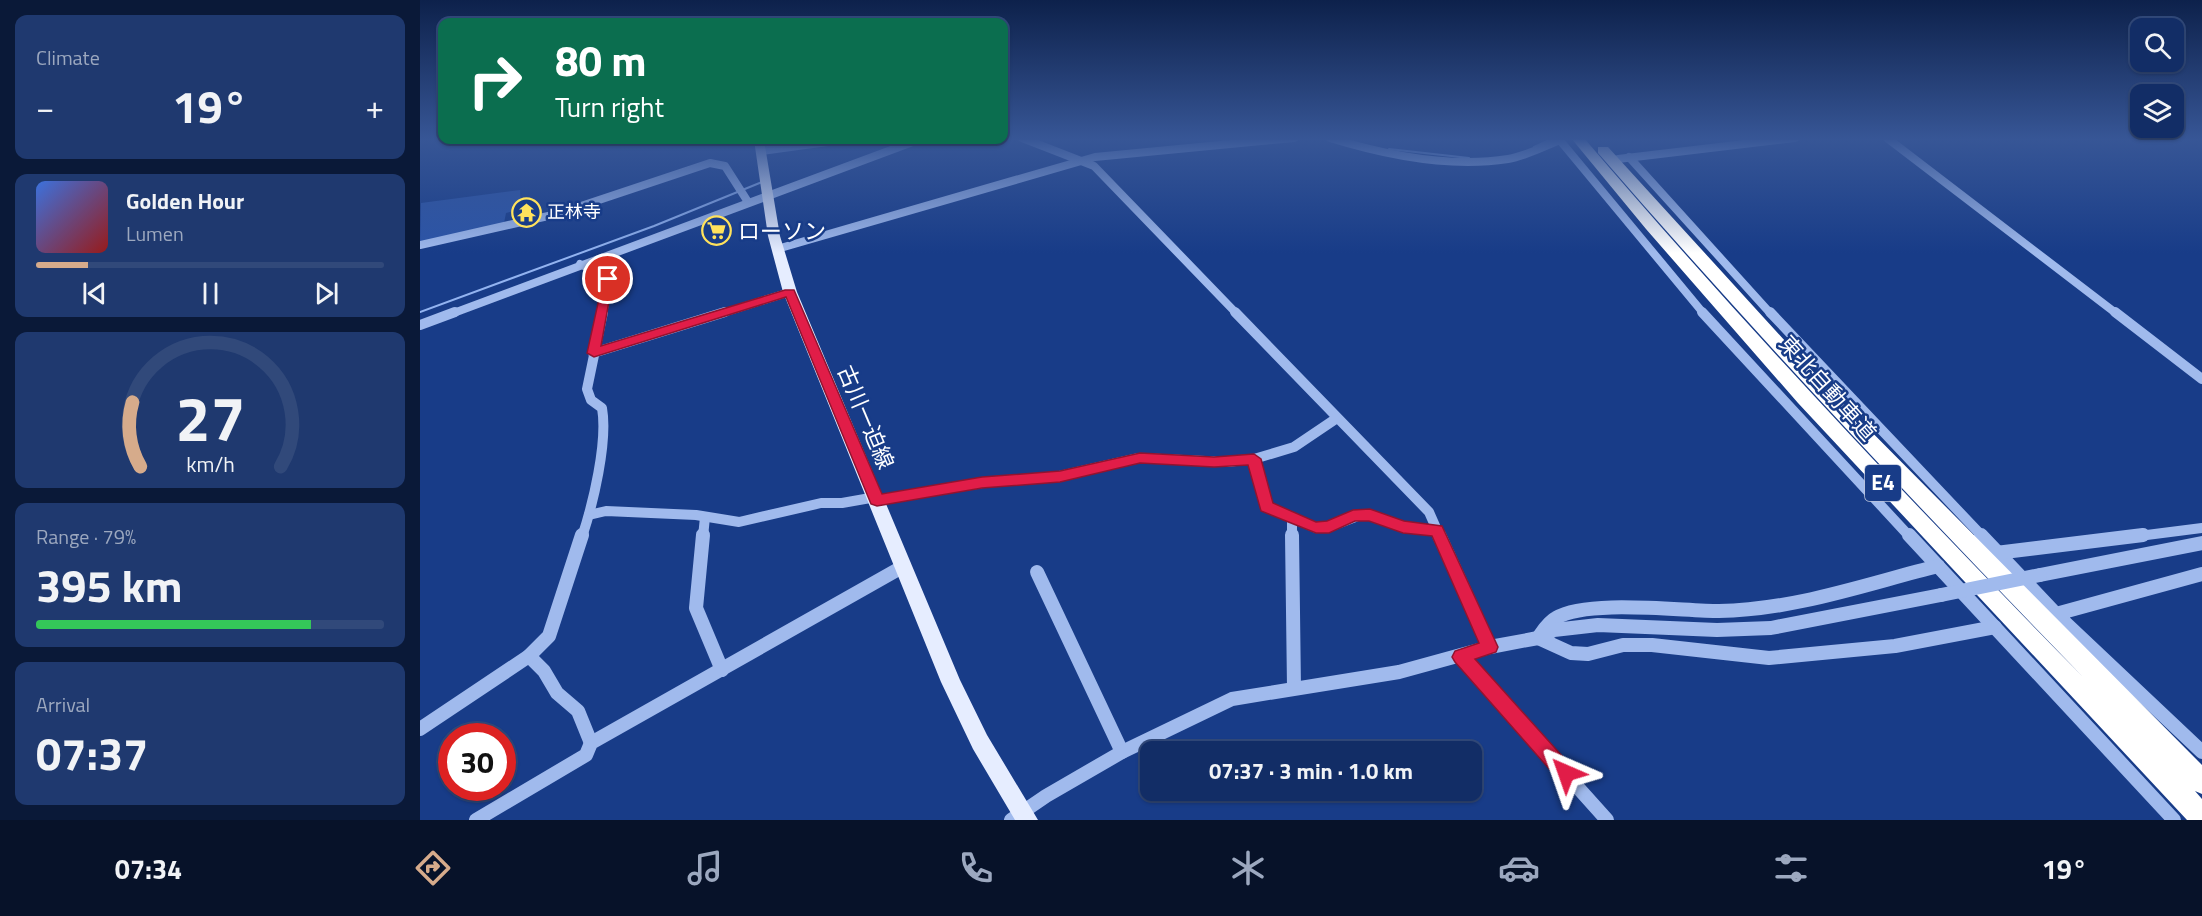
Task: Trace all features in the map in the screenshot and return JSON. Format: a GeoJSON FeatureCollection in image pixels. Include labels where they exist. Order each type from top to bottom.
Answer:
{"type":"FeatureCollection","features":[{"type":"Feature","properties":{"kind":"highway","name":"東北自動車道"},"geometry":{"type":"LineString","coordinates":[[1601,176],[1840,437],[2202,817]]}},
{"type":"Feature","properties":{"kind":"highway","name":"東北自動車道"},"geometry":{"type":"LineString","coordinates":[[1625,176],[1828,398],[2202,782]]}},
{"type":"Feature","properties":{"kind":"main road","name":"古川一迫線"},"geometry":{"type":"LineString","coordinates":[[764,176],[777,249],[790,292],[951,682],[1020,818]]}},
{"type":"Feature","properties":{"kind":"street"},"geometry":{"type":"LineString","coordinates":[[420,245],[557,214],[670,176]]}},
{"type":"Feature","properties":{"kind":"street"},"geometry":{"type":"LineString","coordinates":[[731,176],[745,199]]}},
{"type":"Feature","properties":{"kind":"street"},"geometry":{"type":"LineString","coordinates":[[420,325],[745,199],[765,187],[800,176]]}},
{"type":"Feature","properties":{"kind":"street"},"geometry":{"type":"LineString","coordinates":[[777,249],[1026,176]]}},
{"type":"Feature","properties":{"kind":"street"},"geometry":{"type":"LineString","coordinates":[[1104,176],[1429,512],[1490,647]]}},
{"type":"Feature","properties":{"kind":"street"},"geometry":{"type":"LineString","coordinates":[[1593,176],[1659,263],[1724,330],[1938,566],[2174,820]]}},
{"type":"Feature","properties":{"kind":"street"},"geometry":{"type":"LineString","coordinates":[[1646,176],[1772,322],[2056,614],[2202,752]]}},
{"type":"Feature","properties":{"kind":"street"},"geometry":{"type":"LineString","coordinates":[[1937,176],[2202,379]]}},
{"type":"Feature","properties":{"kind":"street"},"geometry":{"type":"LineString","coordinates":[[420,729],[501,672],[529,656],[552,631],[589,515],[605,425],[602,408],[587,395],[609,282],[604,276],[580,264]]}},
{"type":"Feature","properties":{"kind":"street"},"geometry":{"type":"LineString","coordinates":[[594,353],[790,292]]}},
{"type":"Feature","properties":{"kind":"street"},"geometry":{"type":"LineString","coordinates":[[589,515],[606,511],[705,517],[739,522],[821,503],[842,503],[982,483],[1060,476],[1140,458],[1227,462],[1254,459],[1294,447],[1337,418]]}},
{"type":"Feature","properties":{"kind":"street"},"geometry":{"type":"LineString","coordinates":[[1254,459],[1266,507],[1292,519],[1316,528],[1329,527],[1353,516],[1370,515],[1403,527],[1437,531]]}},
{"type":"Feature","properties":{"kind":"street"},"geometry":{"type":"LineString","coordinates":[[705,517],[696,608],[722,670]]}},
{"type":"Feature","properties":{"kind":"street"},"geometry":{"type":"LineString","coordinates":[[1292,519],[1294,688]]}},
{"type":"Feature","properties":{"kind":"street"},"geometry":{"type":"LineString","coordinates":[[1996,553],[2202,528]]}},
{"type":"Feature","properties":{"kind":"street"},"geometry":{"type":"LineString","coordinates":[[1020,818],[1046,796],[1122,752],[1232,699],[1399,672],[1461,657],[1490,647],[1538,638],[1554,630],[1598,625],[1717,630],[1771,628],[2202,543]]}},
{"type":"Feature","properties":{"kind":"street"},"geometry":{"type":"LineString","coordinates":[[476,820],[586,756],[591,743],[904,566]]}},
{"type":"Feature","properties":{"kind":"street"},"geometry":{"type":"LineString","coordinates":[[1538,638],[1553,617],[1568,613],[1606,608],[1744,610],[1779,605],[1938,566]]}},
{"type":"Feature","properties":{"kind":"street"},"geometry":{"type":"LineString","coordinates":[[1037,572],[1122,752]]}},
{"type":"Feature","properties":{"kind":"street"},"geometry":{"type":"LineString","coordinates":[[2056,614],[2202,574]]}},
{"type":"Feature","properties":{"kind":"street"},"geometry":{"type":"LineString","coordinates":[[1538,638],[1571,653],[1588,654],[1623,645],[1652,645],[1769,658],[1895,646],[1995,627]]}},
{"type":"Feature","properties":{"kind":"street"},"geometry":{"type":"LineString","coordinates":[[529,656],[544,671],[557,693],[578,711],[591,743]]}},
{"type":"Feature","properties":{"kind":"street"},"geometry":{"type":"LineString","coordinates":[[1461,657],[1607,820]]}},
{"type":"Feature","properties":{"kind":"shaded area"},"geometry":{"type":"Polygon","coordinates":[[[520,190],[521,209],[506,213],[504,223],[420,242],[421,203],[520,190]]]}},
{"type":"Feature","properties":{"kind":"waterway"},"geometry":{"type":"LineString","coordinates":[[420,312],[654,226],[762,182]]}},
{"type":"Feature","properties":{"kind":"place","name":"正林寺"},"geometry":{"type":"Point","coordinates":[526,212]}},
{"type":"Feature","properties":{"kind":"place","name":"ローソン"},"geometry":{"type":"Point","coordinates":[717,231]}},
{"type":"Feature","properties":{"kind":"route"},"geometry":{"type":"LineString","coordinates":[[608,279],[594,353],[790,292],[877,500],[982,483],[1060,476],[1140,458],[1172,458],[1201,462],[1254,459],[1266,507],[1292,519],[1316,528],[1329,527],[1338,521],[1363,514],[1403,527],[1437,531],[1490,647],[1461,657],[1518,723],[1566,773]]}}]}
